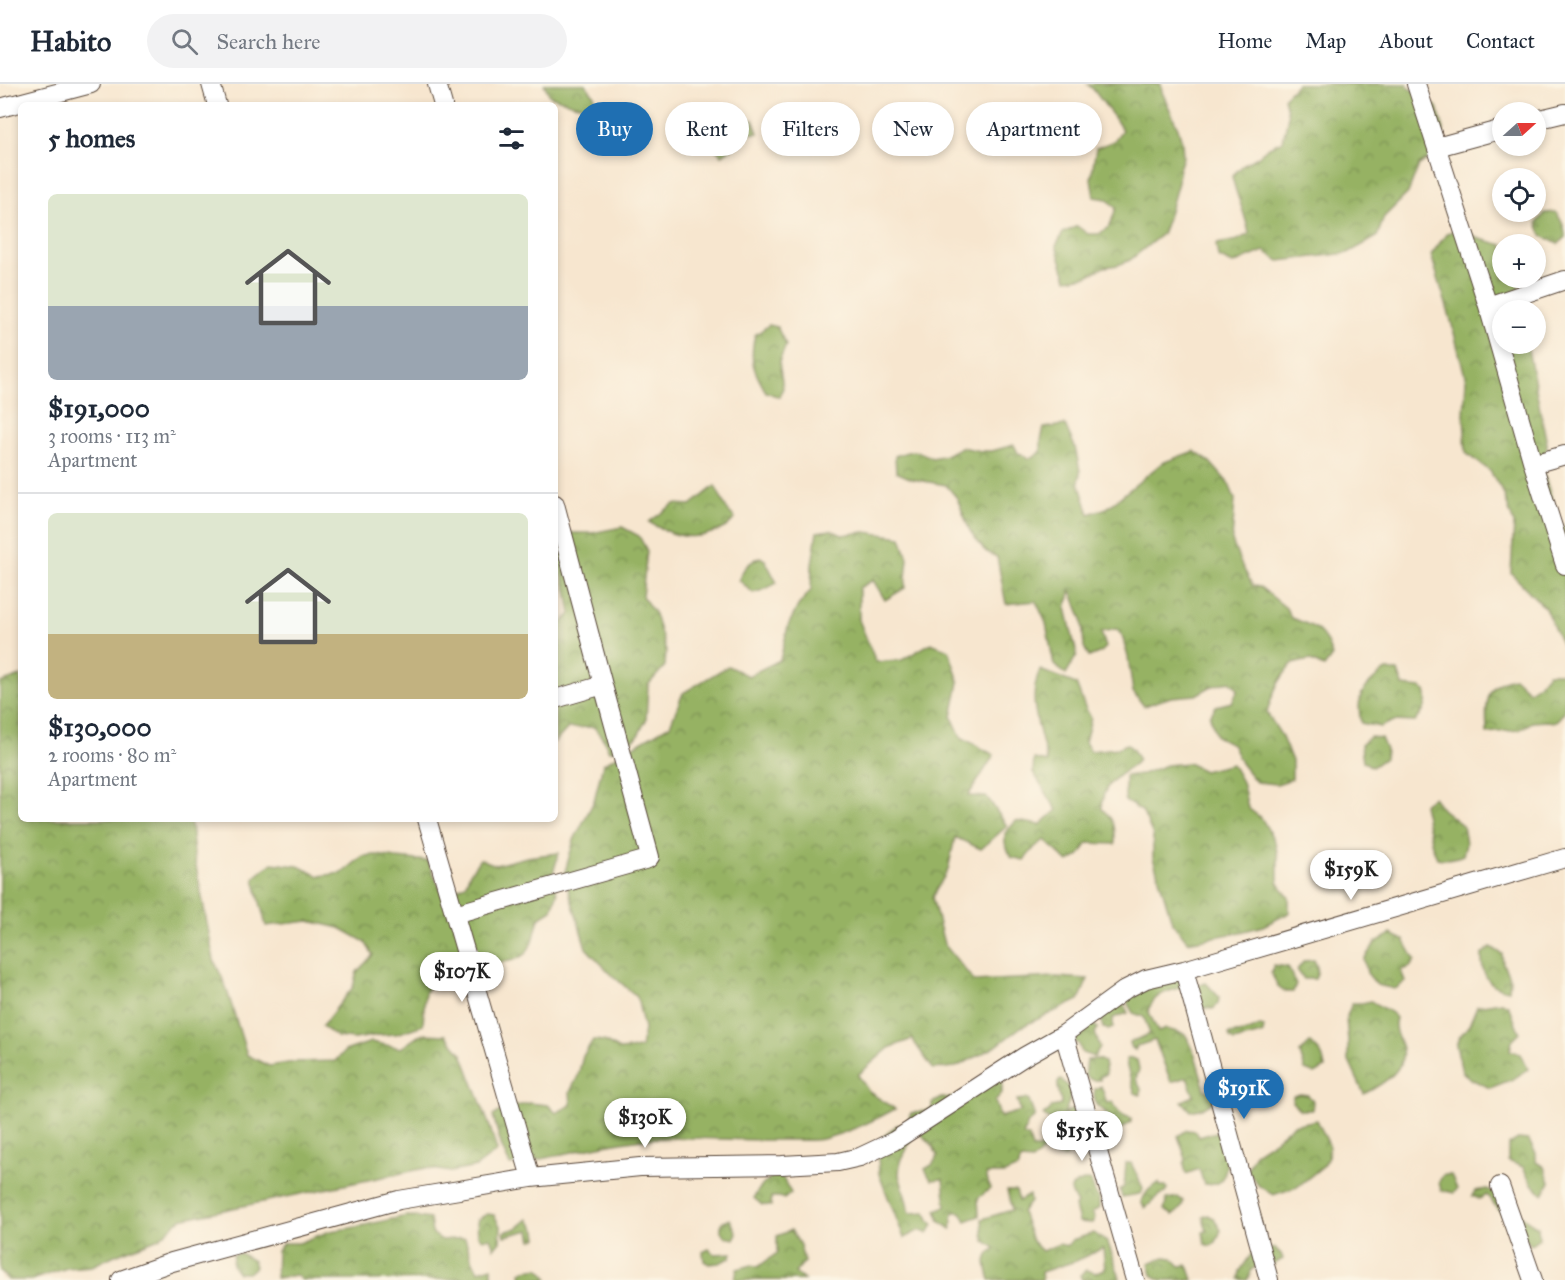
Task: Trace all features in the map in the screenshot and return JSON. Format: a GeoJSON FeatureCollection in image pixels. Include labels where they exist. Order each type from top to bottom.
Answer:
{"type":"FeatureCollection","features":[{"type":"Feature","properties":{"kind":"street"},"geometry":{"type":"LineString","coordinates":[[23,102],[91,84]]}},
{"type":"Feature","properties":{"kind":"street"},"geometry":{"type":"LineString","coordinates":[[211,84],[216,102]]}},
{"type":"Feature","properties":{"kind":"street"},"geometry":{"type":"LineString","coordinates":[[436,84],[442,102]]}},
{"type":"Feature","properties":{"kind":"street"},"geometry":{"type":"LineString","coordinates":[[1416,84],[1488,306],[1565,566]]}},
{"type":"Feature","properties":{"kind":"street"},"geometry":{"type":"LineString","coordinates":[[0,108],[18,103]]}},
{"type":"Feature","properties":{"kind":"street"},"geometry":{"type":"LineString","coordinates":[[1546,118],[1565,113]]}},
{"type":"Feature","properties":{"kind":"street"},"geometry":{"type":"LineString","coordinates":[[1437,147],[1492,132]]}},
{"type":"Feature","properties":{"kind":"street"},"geometry":{"type":"LineString","coordinates":[[1488,306],[1565,280]]}},
{"type":"Feature","properties":{"kind":"street"},"geometry":{"type":"LineString","coordinates":[[1533,464],[1565,455]]}},
{"type":"Feature","properties":{"kind":"street"},"geometry":{"type":"LineString","coordinates":[[455,915],[651,856],[558,520]]}},
{"type":"Feature","properties":{"kind":"street"},"geometry":{"type":"LineString","coordinates":[[558,698],[603,686]]}},
{"type":"Feature","properties":{"kind":"street"},"geometry":{"type":"LineString","coordinates":[[428,822],[531,1178]]}},
{"type":"Feature","properties":{"kind":"street"},"geometry":{"type":"LineString","coordinates":[[121,1280],[172,1262],[399,1200],[531,1178],[640,1167],[782,1165],[838,1162],[860,1157],[894,1141],[1025,1056],[1064,1034],[1126,989],[1146,979],[1184,970],[1565,858]]}},
{"type":"Feature","properties":{"kind":"street"},"geometry":{"type":"LineString","coordinates":[[1184,970],[1269,1280]]}},
{"type":"Feature","properties":{"kind":"street"},"geometry":{"type":"LineString","coordinates":[[1064,1034],[1135,1280]]}},
{"type":"Feature","properties":{"kind":"street"},"geometry":{"type":"LineString","coordinates":[[1500,1186],[1533,1280]]}},
{"type":"Feature","properties":{"kind":"green space"},"geometry":{"type":"Polygon","coordinates":[[[544,84],[585,84],[594,95],[594,102],[576,102],[576,105],[550,96],[544,84]]]}},
{"type":"Feature","properties":{"kind":"green space"},"geometry":{"type":"Polygon","coordinates":[[[1087,84],[1161,84],[1162,92],[1178,128],[1183,157],[1162,234],[1130,260],[1104,267],[1087,276],[1067,279],[1056,246],[1063,233],[1077,226],[1088,234],[1099,234],[1110,226],[1116,208],[1107,199],[1094,197],[1091,179],[1095,156],[1102,156],[1102,146],[1114,141],[1122,130],[1087,84]]]}},
{"type":"Feature","properties":{"kind":"green space"},"geometry":{"type":"Polygon","coordinates":[[[1297,84],[1408,84],[1407,86],[1437,107],[1444,129],[1441,151],[1419,165],[1408,193],[1384,217],[1377,237],[1348,253],[1279,261],[1264,251],[1233,264],[1218,257],[1216,244],[1238,240],[1249,234],[1232,176],[1267,148],[1283,141],[1288,116],[1284,97],[1297,84]]]}},
{"type":"Feature","properties":{"kind":"green space"},"geometry":{"type":"Polygon","coordinates":[[[749,120],[753,120],[758,133],[749,134],[749,120]]]}},
{"type":"Feature","properties":{"kind":"green space"},"geometry":{"type":"Polygon","coordinates":[[[1556,212],[1562,223],[1565,237],[1558,244],[1546,238],[1546,234],[1541,234],[1537,223],[1546,222],[1546,213],[1556,212]]]}},
{"type":"Feature","properties":{"kind":"green space"},"geometry":{"type":"Polygon","coordinates":[[[1460,228],[1480,239],[1492,242],[1492,288],[1519,288],[1520,300],[1492,300],[1492,354],[1529,354],[1547,444],[1544,474],[1559,521],[1565,528],[1565,652],[1545,608],[1511,573],[1514,524],[1503,492],[1490,471],[1466,453],[1464,415],[1466,380],[1431,255],[1447,233],[1460,228]]]}},
{"type":"Feature","properties":{"kind":"green space"},"geometry":{"type":"Polygon","coordinates":[[[769,325],[777,327],[786,345],[779,362],[783,388],[779,397],[766,392],[755,371],[752,358],[755,335],[769,325]]]}},
{"type":"Feature","properties":{"kind":"green space"},"geometry":{"type":"Polygon","coordinates":[[[1065,425],[1075,447],[1080,471],[1079,483],[1089,514],[1107,508],[1162,463],[1194,451],[1210,462],[1229,484],[1235,499],[1232,541],[1253,586],[1260,587],[1286,608],[1291,618],[1318,630],[1326,640],[1332,656],[1324,667],[1309,660],[1292,664],[1283,676],[1269,705],[1267,713],[1281,735],[1292,761],[1292,779],[1277,784],[1256,782],[1241,763],[1232,744],[1216,736],[1210,716],[1216,706],[1232,702],[1238,689],[1230,681],[1210,687],[1196,695],[1171,697],[1144,706],[1133,692],[1128,657],[1122,635],[1116,629],[1101,632],[1106,647],[1089,657],[1084,647],[1082,620],[1071,590],[1066,608],[1077,655],[1066,674],[1054,665],[1046,623],[1036,601],[1006,604],[997,557],[985,551],[970,531],[957,498],[946,485],[912,479],[896,472],[895,456],[918,452],[932,458],[946,455],[961,447],[992,451],[1014,445],[1018,453],[1029,459],[1041,452],[1044,428],[1065,425]]]}},
{"type":"Feature","properties":{"kind":"green space"},"geometry":{"type":"Polygon","coordinates":[[[715,486],[728,511],[735,518],[724,528],[703,535],[687,536],[671,533],[649,522],[674,504],[691,505],[715,486]]]}},
{"type":"Feature","properties":{"kind":"green space"},"geometry":{"type":"Polygon","coordinates":[[[622,527],[639,536],[647,551],[642,596],[655,614],[666,651],[665,666],[648,685],[646,720],[637,737],[625,746],[609,751],[594,727],[568,728],[558,739],[558,626],[571,614],[558,554],[562,533],[592,533],[622,527]]]}},
{"type":"Feature","properties":{"kind":"green space"},"geometry":{"type":"Polygon","coordinates":[[[831,530],[842,535],[865,532],[901,537],[908,558],[905,588],[885,600],[873,580],[859,588],[859,620],[876,662],[902,660],[931,643],[949,650],[959,682],[952,717],[961,737],[994,755],[968,796],[987,797],[1007,826],[981,849],[955,837],[948,870],[932,897],[944,944],[974,981],[1056,977],[1088,979],[1079,1000],[1021,1027],[995,1047],[956,1067],[933,1069],[912,1039],[889,1048],[858,1075],[869,1092],[895,1109],[860,1126],[823,1139],[639,1139],[510,1165],[502,1148],[493,1116],[502,1110],[529,1103],[548,1105],[556,1113],[571,1105],[570,1092],[578,1076],[583,1056],[593,1040],[604,1041],[619,1050],[641,1048],[644,1029],[637,997],[586,948],[564,875],[574,840],[594,801],[603,764],[670,725],[683,693],[728,666],[748,676],[780,660],[788,626],[798,606],[811,590],[817,532],[831,530]]]}},
{"type":"Feature","properties":{"kind":"green space"},"geometry":{"type":"Polygon","coordinates":[[[760,557],[765,560],[777,583],[753,593],[739,580],[747,566],[760,557]]]}},
{"type":"Feature","properties":{"kind":"green space"},"geometry":{"type":"Polygon","coordinates":[[[1040,670],[1076,684],[1091,718],[1085,742],[1090,751],[1118,748],[1127,744],[1139,760],[1113,780],[1105,792],[1102,809],[1114,825],[1115,844],[1088,843],[1079,856],[1068,862],[1045,840],[1035,847],[1024,860],[1011,857],[1005,843],[1005,833],[1016,821],[1040,825],[1057,810],[1033,772],[1034,759],[1047,762],[1034,705],[1034,693],[1040,670]]]}},
{"type":"Feature","properties":{"kind":"green space"},"geometry":{"type":"Polygon","coordinates":[[[1384,671],[1398,671],[1403,686],[1421,688],[1425,691],[1425,707],[1415,722],[1394,721],[1380,727],[1361,723],[1359,705],[1362,693],[1384,671]]]}},
{"type":"Feature","properties":{"kind":"green space"},"geometry":{"type":"Polygon","coordinates":[[[1548,673],[1565,673],[1564,712],[1556,722],[1532,722],[1519,730],[1487,733],[1487,705],[1492,690],[1497,685],[1515,678],[1529,691],[1538,685],[1548,673]]]}},
{"type":"Feature","properties":{"kind":"green space"},"geometry":{"type":"Polygon","coordinates":[[[18,677],[18,822],[190,822],[214,960],[225,984],[247,1055],[269,1066],[295,1062],[335,1061],[345,1051],[371,1042],[401,1048],[421,1034],[446,1035],[462,1054],[497,1151],[476,1167],[451,1172],[426,1168],[181,1219],[159,1238],[92,1266],[67,1268],[31,1280],[8,1280],[0,1271],[0,683],[18,677]]]}},
{"type":"Feature","properties":{"kind":"green space"},"geometry":{"type":"Polygon","coordinates":[[[1370,737],[1381,738],[1386,750],[1385,758],[1372,767],[1363,761],[1361,745],[1370,737]]]}},
{"type":"Feature","properties":{"kind":"green space"},"geometry":{"type":"Polygon","coordinates":[[[1188,763],[1204,771],[1232,764],[1242,782],[1248,808],[1262,819],[1275,842],[1278,882],[1289,898],[1289,913],[1263,926],[1188,942],[1172,922],[1153,858],[1153,835],[1142,811],[1125,801],[1125,776],[1142,774],[1167,765],[1188,763]]]}},
{"type":"Feature","properties":{"kind":"green space"},"geometry":{"type":"Polygon","coordinates":[[[1433,797],[1442,809],[1463,826],[1466,844],[1463,855],[1450,859],[1437,858],[1423,804],[1433,797]]]}},
{"type":"Feature","properties":{"kind":"green space"},"geometry":{"type":"Polygon","coordinates":[[[559,853],[553,873],[557,894],[552,910],[539,918],[534,938],[526,954],[514,960],[489,965],[472,959],[431,981],[425,993],[423,1025],[396,1034],[354,1039],[337,1037],[322,1026],[353,987],[357,972],[373,955],[365,942],[340,928],[309,921],[266,926],[254,878],[272,863],[298,866],[319,876],[342,873],[363,856],[377,855],[428,861],[440,888],[453,891],[465,885],[480,859],[496,865],[527,857],[559,853]]]}},
{"type":"Feature","properties":{"kind":"green space"},"geometry":{"type":"Polygon","coordinates":[[[1391,934],[1404,940],[1415,960],[1410,967],[1401,970],[1405,982],[1395,989],[1377,985],[1367,973],[1364,959],[1376,942],[1391,934]]]}},
{"type":"Feature","properties":{"kind":"green space"},"geometry":{"type":"Polygon","coordinates":[[[1491,947],[1502,954],[1503,964],[1510,979],[1509,990],[1496,986],[1487,978],[1482,954],[1491,947]]]}},
{"type":"Feature","properties":{"kind":"green space"},"geometry":{"type":"Polygon","coordinates":[[[1314,960],[1318,970],[1315,979],[1304,979],[1297,970],[1304,961],[1314,960]]]}},
{"type":"Feature","properties":{"kind":"green space"},"geometry":{"type":"Polygon","coordinates":[[[1274,965],[1288,967],[1296,984],[1293,992],[1286,992],[1278,986],[1271,973],[1274,965]]]}},
{"type":"Feature","properties":{"kind":"green space"},"geometry":{"type":"Polygon","coordinates":[[[1180,975],[1181,987],[1157,997],[1148,1010],[1158,1032],[1166,1029],[1185,1034],[1195,1054],[1205,1090],[1212,1092],[1215,1100],[1206,1107],[1191,1111],[1182,1101],[1194,1096],[1187,1077],[1171,1082],[1155,1040],[1137,1046],[1135,1050],[1131,1047],[1130,1042],[1150,1034],[1144,1017],[1133,1013],[1127,1002],[1131,992],[1180,975]]]}},
{"type":"Feature","properties":{"kind":"green space"},"geometry":{"type":"Polygon","coordinates":[[[1206,983],[1219,997],[1218,1004],[1213,1009],[1203,1008],[1194,991],[1199,985],[1206,983]]]}},
{"type":"Feature","properties":{"kind":"green space"},"geometry":{"type":"Polygon","coordinates":[[[1371,1001],[1396,1018],[1395,1029],[1402,1054],[1398,1069],[1386,1081],[1364,1094],[1348,1059],[1346,1019],[1352,1003],[1371,1001]]]}},
{"type":"Feature","properties":{"kind":"green space"},"geometry":{"type":"Polygon","coordinates":[[[1123,1002],[1128,1013],[1113,1018],[1113,1027],[1103,1028],[1100,1016],[1123,1002]]]}},
{"type":"Feature","properties":{"kind":"green space"},"geometry":{"type":"Polygon","coordinates":[[[1501,1002],[1508,1005],[1520,1033],[1512,1041],[1510,1050],[1520,1054],[1528,1069],[1513,1079],[1490,1088],[1462,1072],[1456,1045],[1469,1025],[1477,1006],[1501,1002]]]}},
{"type":"Feature","properties":{"kind":"green space"},"geometry":{"type":"Polygon","coordinates":[[[1092,1024],[1098,1028],[1095,1033],[1100,1047],[1094,1057],[1082,1053],[1079,1044],[1070,1038],[1092,1024]]]}},
{"type":"Feature","properties":{"kind":"green space"},"geometry":{"type":"Polygon","coordinates":[[[1260,1026],[1264,1027],[1261,1034],[1234,1041],[1230,1038],[1229,1034],[1245,1032],[1260,1026]]]}},
{"type":"Feature","properties":{"kind":"green space"},"geometry":{"type":"Polygon","coordinates":[[[1310,1043],[1321,1054],[1325,1068],[1315,1074],[1305,1070],[1300,1053],[1310,1043]]]}},
{"type":"Feature","properties":{"kind":"green space"},"geometry":{"type":"Polygon","coordinates":[[[1098,1059],[1104,1062],[1106,1074],[1100,1077],[1100,1080],[1092,1080],[1085,1076],[1087,1060],[1098,1059]]]}},
{"type":"Feature","properties":{"kind":"green space"},"geometry":{"type":"Polygon","coordinates":[[[1126,1059],[1137,1060],[1139,1069],[1136,1079],[1141,1089],[1140,1095],[1135,1093],[1127,1067],[1126,1059]]]}},
{"type":"Feature","properties":{"kind":"green space"},"geometry":{"type":"Polygon","coordinates":[[[997,1074],[1002,1082],[1002,1093],[995,1101],[1000,1117],[1021,1111],[1017,1100],[1029,1101],[1035,1117],[1028,1123],[1023,1135],[1029,1137],[1032,1149],[1042,1147],[1043,1151],[1032,1161],[1021,1160],[1018,1168],[1004,1174],[986,1174],[990,1189],[978,1198],[979,1216],[966,1221],[961,1212],[953,1212],[951,1229],[940,1221],[936,1210],[946,1206],[943,1179],[931,1180],[925,1169],[932,1165],[938,1156],[931,1144],[908,1121],[911,1113],[932,1109],[932,1103],[941,1098],[953,1098],[997,1074]]]}},
{"type":"Feature","properties":{"kind":"green space"},"geometry":{"type":"Polygon","coordinates":[[[1061,1080],[1070,1090],[1070,1100],[1063,1120],[1052,1121],[1043,1115],[1052,1107],[1061,1105],[1058,1082],[1061,1080]]]}},
{"type":"Feature","properties":{"kind":"green space"},"geometry":{"type":"Polygon","coordinates":[[[1101,1086],[1107,1103],[1113,1102],[1120,1112],[1131,1118],[1131,1122],[1123,1128],[1111,1130],[1108,1115],[1096,1105],[1095,1089],[1101,1086]]]}},
{"type":"Feature","properties":{"kind":"green space"},"geometry":{"type":"Polygon","coordinates":[[[1308,1095],[1313,1101],[1312,1110],[1300,1110],[1292,1102],[1293,1096],[1308,1095]]]}},
{"type":"Feature","properties":{"kind":"green space"},"geometry":{"type":"Polygon","coordinates":[[[1072,1109],[1075,1112],[1081,1135],[1077,1140],[1071,1138],[1065,1131],[1067,1121],[1065,1113],[1072,1109]]]}},
{"type":"Feature","properties":{"kind":"green space"},"geometry":{"type":"Polygon","coordinates":[[[1317,1120],[1329,1145],[1328,1157],[1323,1166],[1297,1187],[1273,1195],[1259,1186],[1247,1170],[1255,1153],[1293,1125],[1317,1120]]]}},
{"type":"Feature","properties":{"kind":"green space"},"geometry":{"type":"Polygon","coordinates":[[[897,1125],[904,1128],[911,1138],[900,1161],[899,1175],[910,1213],[926,1212],[933,1224],[928,1234],[920,1230],[904,1238],[879,1174],[878,1155],[881,1139],[897,1125]]]}},
{"type":"Feature","properties":{"kind":"green space"},"geometry":{"type":"Polygon","coordinates":[[[1187,1130],[1196,1131],[1199,1137],[1216,1132],[1227,1144],[1225,1173],[1219,1182],[1204,1184],[1199,1169],[1186,1174],[1184,1164],[1186,1159],[1178,1136],[1187,1130]]]}},
{"type":"Feature","properties":{"kind":"green space"},"geometry":{"type":"Polygon","coordinates":[[[1054,1137],[1059,1137],[1068,1150],[1066,1157],[1058,1156],[1049,1150],[1049,1146],[1055,1142],[1054,1137]]]}},
{"type":"Feature","properties":{"kind":"green space"},"geometry":{"type":"Polygon","coordinates":[[[1518,1139],[1528,1140],[1536,1153],[1536,1162],[1544,1167],[1550,1182],[1543,1194],[1532,1184],[1523,1167],[1508,1161],[1508,1145],[1518,1139]]]}},
{"type":"Feature","properties":{"kind":"green space"},"geometry":{"type":"Polygon","coordinates":[[[1126,1163],[1131,1163],[1143,1188],[1139,1194],[1122,1197],[1120,1190],[1124,1187],[1126,1163]]]}},
{"type":"Feature","properties":{"kind":"green space"},"geometry":{"type":"Polygon","coordinates":[[[773,1175],[781,1175],[791,1193],[784,1199],[771,1197],[771,1206],[762,1205],[754,1198],[773,1175]]]}},
{"type":"Feature","properties":{"kind":"green space"},"geometry":{"type":"Polygon","coordinates":[[[1443,1175],[1451,1175],[1457,1189],[1454,1193],[1441,1190],[1439,1182],[1443,1175]]]}},
{"type":"Feature","properties":{"kind":"green space"},"geometry":{"type":"Polygon","coordinates":[[[1087,1180],[1091,1181],[1095,1194],[1099,1198],[1099,1208],[1092,1213],[1095,1218],[1092,1223],[1079,1222],[1075,1207],[1077,1204],[1071,1190],[1073,1185],[1087,1180]]]}},
{"type":"Feature","properties":{"kind":"green space"},"geometry":{"type":"Polygon","coordinates":[[[1159,1183],[1160,1186],[1166,1186],[1165,1193],[1145,1208],[1141,1202],[1146,1193],[1159,1183]]]}},
{"type":"Feature","properties":{"kind":"green space"},"geometry":{"type":"Polygon","coordinates":[[[1487,1189],[1538,1227],[1539,1239],[1531,1245],[1487,1195],[1479,1199],[1472,1196],[1475,1191],[1487,1189]]]}},
{"type":"Feature","properties":{"kind":"green space"},"geometry":{"type":"Polygon","coordinates":[[[1007,1191],[1016,1191],[1019,1201],[1029,1195],[1030,1202],[1022,1212],[1032,1241],[1042,1251],[1059,1244],[1067,1246],[1072,1240],[1094,1233],[1108,1243],[1119,1280],[1082,1280],[1080,1275],[1087,1270],[1095,1273],[1105,1269],[1103,1248],[1076,1261],[1041,1272],[1042,1280],[990,1280],[986,1266],[987,1259],[995,1248],[985,1241],[982,1219],[1012,1210],[1007,1191]]]}},
{"type":"Feature","properties":{"kind":"green space"},"geometry":{"type":"Polygon","coordinates":[[[1178,1197],[1183,1201],[1179,1211],[1173,1215],[1164,1210],[1167,1199],[1178,1197]]]}},
{"type":"Feature","properties":{"kind":"green space"},"geometry":{"type":"Polygon","coordinates":[[[487,1214],[494,1215],[501,1228],[500,1241],[494,1248],[490,1238],[482,1239],[478,1235],[477,1220],[487,1214]]]}},
{"type":"Feature","properties":{"kind":"green space"},"geometry":{"type":"Polygon","coordinates":[[[1208,1215],[1214,1218],[1221,1230],[1216,1242],[1211,1246],[1205,1244],[1203,1232],[1207,1231],[1203,1217],[1208,1215]]]}},
{"type":"Feature","properties":{"kind":"green space"},"geometry":{"type":"Polygon","coordinates":[[[407,1216],[430,1219],[432,1233],[442,1240],[465,1238],[478,1271],[492,1267],[492,1279],[302,1280],[296,1275],[276,1278],[277,1251],[283,1243],[299,1243],[330,1231],[407,1216]]]}},
{"type":"Feature","properties":{"kind":"green space"},"geometry":{"type":"Polygon","coordinates":[[[528,1219],[537,1231],[538,1238],[532,1240],[530,1230],[505,1236],[504,1232],[517,1228],[528,1219]]]}},
{"type":"Feature","properties":{"kind":"green space"},"geometry":{"type":"Polygon","coordinates":[[[730,1219],[737,1233],[734,1239],[726,1237],[721,1232],[721,1223],[730,1219]]]}},
{"type":"Feature","properties":{"kind":"green space"},"geometry":{"type":"Polygon","coordinates":[[[791,1230],[800,1245],[804,1262],[795,1273],[804,1280],[735,1279],[737,1269],[752,1265],[758,1267],[777,1253],[777,1236],[791,1230]]]}},
{"type":"Feature","properties":{"kind":"green space"},"geometry":{"type":"Polygon","coordinates":[[[1275,1248],[1283,1259],[1274,1264],[1264,1262],[1252,1269],[1247,1280],[1239,1279],[1240,1271],[1252,1253],[1275,1248]]]}},
{"type":"Feature","properties":{"kind":"green space"},"geometry":{"type":"Polygon","coordinates":[[[709,1249],[715,1254],[732,1253],[730,1258],[709,1264],[704,1261],[703,1252],[709,1249]]]}},
{"type":"Feature","properties":{"kind":"green space"},"geometry":{"type":"Polygon","coordinates":[[[240,1253],[253,1261],[255,1267],[248,1273],[238,1273],[232,1265],[233,1255],[240,1253]]]}},
{"type":"Feature","properties":{"kind":"green space"},"geometry":{"type":"Polygon","coordinates":[[[1165,1257],[1172,1258],[1180,1266],[1187,1265],[1193,1280],[1161,1280],[1152,1275],[1149,1263],[1165,1257]]]}},
{"type":"Feature","properties":{"kind":"green space"},"geometry":{"type":"Polygon","coordinates":[[[539,1268],[548,1280],[522,1280],[521,1272],[539,1268]]]}}]}
